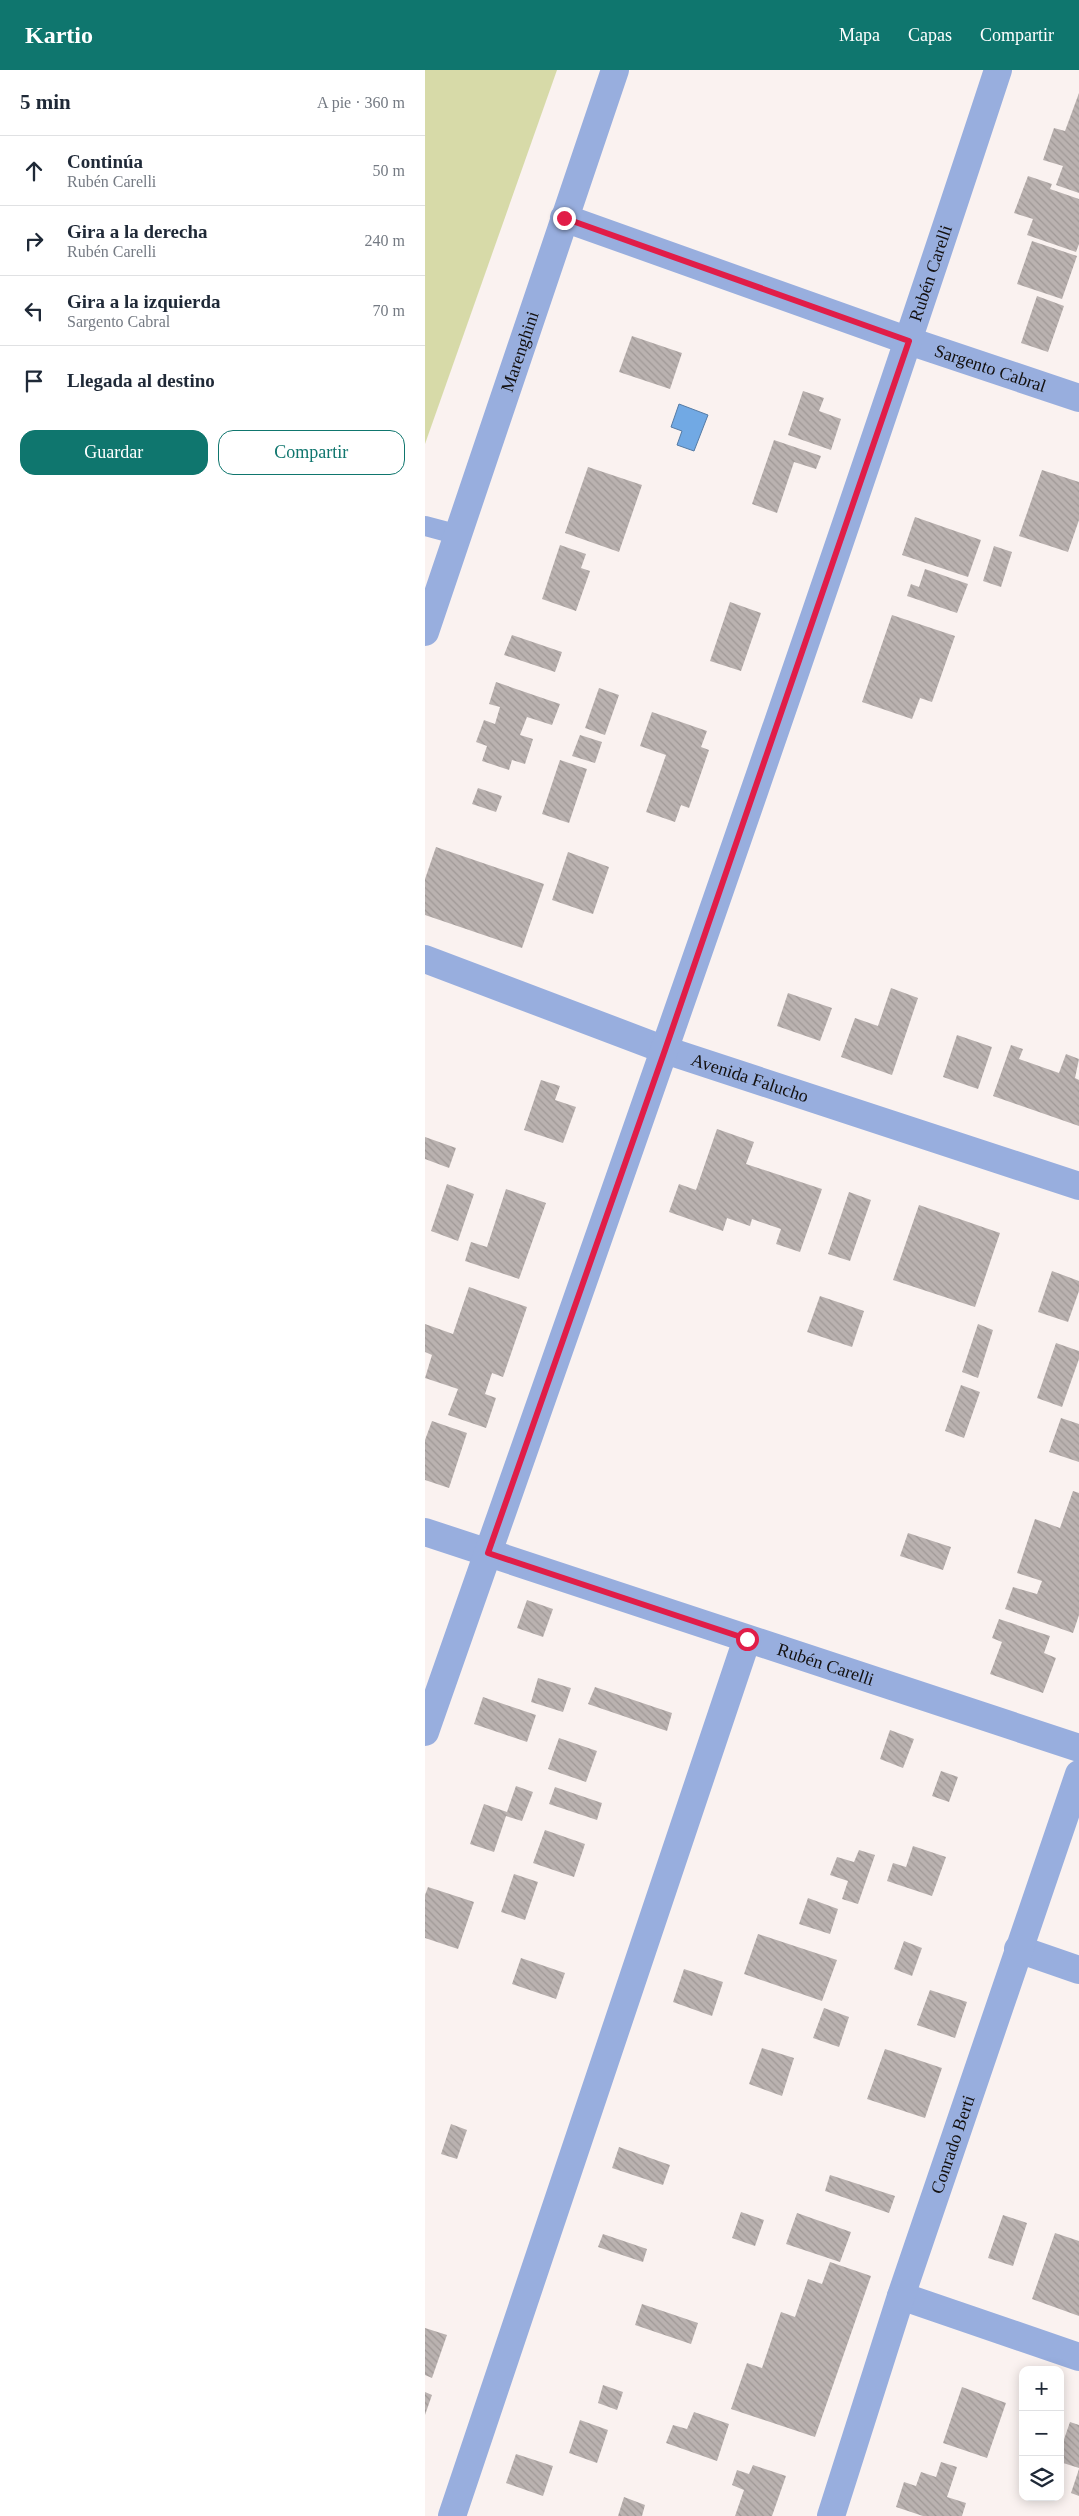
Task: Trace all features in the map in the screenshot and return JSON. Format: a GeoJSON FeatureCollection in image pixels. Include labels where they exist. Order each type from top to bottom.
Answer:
{"type":"FeatureCollection","features":[{"type":"Feature","properties":{"kind":"street","name":"Marenghini"},"geometry":{"type":"LineString","coordinates":[[425,632],[615,70]]}},
{"type":"Feature","properties":{"kind":"street","name":"Rubén Carelli"},"geometry":{"type":"LineString","coordinates":[[425,1732],[665,1050],[909,341],[998,70]]}},
{"type":"Feature","properties":{"kind":"street","name":"Sargento Cabral"},"geometry":{"type":"LineString","coordinates":[[564,218],[909,341],[1079,398]]}},
{"type":"Feature","properties":{"kind":"street","name":"Avenida Falucho"},"geometry":{"type":"LineString","coordinates":[[425,959],[665,1050],[1079,1186]]}},
{"type":"Feature","properties":{"kind":"street","name":"Rubén Carelli"},"geometry":{"type":"LineString","coordinates":[[425,1532],[1079,1748]]}},
{"type":"Feature","properties":{"kind":"street"},"geometry":{"type":"LineString","coordinates":[[452,2516],[747,1639]]}},
{"type":"Feature","properties":{"kind":"street","name":"Conrado Berti"},"geometry":{"type":"LineString","coordinates":[[831,2516],[901,2296],[1079,1774]]}},
{"type":"Feature","properties":{"kind":"street"},"geometry":{"type":"LineString","coordinates":[[1018,1949],[1079,1970]]}},
{"type":"Feature","properties":{"kind":"street"},"geometry":{"type":"LineString","coordinates":[[901,2296],[1079,2357]]}},
{"type":"Feature","properties":{"kind":"lane"},"geometry":{"type":"LineString","coordinates":[[425,526],[459,535]]}},
{"type":"Feature","properties":{"kind":"green space"},"geometry":{"type":"Polygon","coordinates":[[[425,70],[557,70],[425,444],[425,70]]]}},
{"type":"Feature","properties":{"kind":"water"},"geometry":{"type":"Polygon","coordinates":[[[679,404],[708,415],[694,451],[677,445],[682,431],[671,427],[679,404]]]}},
{"type":"Feature","properties":{"kind":"building"},"geometry":{"type":"Polygon","coordinates":[[[1079,93],[1079,193],[1056,185],[1063,166],[1043,160],[1054,128],[1065,131],[1079,93]]]}},
{"type":"Feature","properties":{"kind":"building"},"geometry":{"type":"Polygon","coordinates":[[[1028,176],[1052,184],[1050,189],[1079,199],[1079,244],[1076,252],[1027,235],[1033,219],[1014,213],[1028,176]]]}},
{"type":"Feature","properties":{"kind":"building"},"geometry":{"type":"Polygon","coordinates":[[[1032,241],[1077,256],[1062,299],[1017,284],[1032,241]]]}},
{"type":"Feature","properties":{"kind":"building"},"geometry":{"type":"Polygon","coordinates":[[[1037,296],[1064,306],[1048,352],[1021,343],[1037,296]]]}},
{"type":"Feature","properties":{"kind":"building"},"geometry":{"type":"Polygon","coordinates":[[[632,336],[682,353],[670,389],[619,372],[632,336]]]}},
{"type":"Feature","properties":{"kind":"building"},"geometry":{"type":"Polygon","coordinates":[[[803,391],[824,398],[819,411],[841,419],[831,450],[788,435],[803,391]]]}},
{"type":"Feature","properties":{"kind":"building"},"geometry":{"type":"Polygon","coordinates":[[[774,440],[821,456],[816,469],[794,462],[777,513],[752,504],[774,440]]]}},
{"type":"Feature","properties":{"kind":"building"},"geometry":{"type":"Polygon","coordinates":[[[588,467],[642,485],[619,552],[565,533],[588,467]]]}},
{"type":"Feature","properties":{"kind":"building"},"geometry":{"type":"Polygon","coordinates":[[[1042,470],[1079,482],[1079,520],[1068,552],[1019,536],[1042,470]]]}},
{"type":"Feature","properties":{"kind":"building"},"geometry":{"type":"Polygon","coordinates":[[[915,517],[981,540],[968,577],[902,555],[915,517]]]}},
{"type":"Feature","properties":{"kind":"building"},"geometry":{"type":"Polygon","coordinates":[[[560,545],[586,554],[581,568],[590,571],[576,611],[542,599],[560,545]]]}},
{"type":"Feature","properties":{"kind":"building"},"geometry":{"type":"Polygon","coordinates":[[[994,546],[1012,552],[1001,587],[983,581],[994,546]]]}},
{"type":"Feature","properties":{"kind":"building"},"geometry":{"type":"Polygon","coordinates":[[[925,569],[968,584],[957,613],[907,596],[911,584],[919,587],[925,569]]]}},
{"type":"Feature","properties":{"kind":"building"},"geometry":{"type":"Polygon","coordinates":[[[730,602],[761,613],[741,671],[710,661],[730,602]]]}},
{"type":"Feature","properties":{"kind":"building"},"geometry":{"type":"Polygon","coordinates":[[[892,615],[955,636],[932,702],[920,698],[912,719],[862,702],[892,615]]]}},
{"type":"Feature","properties":{"kind":"building"},"geometry":{"type":"Polygon","coordinates":[[[512,635],[562,652],[555,672],[504,655],[512,635]]]}},
{"type":"Feature","properties":{"kind":"building"},"geometry":{"type":"Polygon","coordinates":[[[496,682],[560,704],[552,725],[527,717],[520,735],[533,739],[525,764],[512,760],[509,770],[482,761],[487,746],[476,742],[484,720],[495,724],[500,707],[489,704],[496,682]]]}},
{"type":"Feature","properties":{"kind":"building"},"geometry":{"type":"Polygon","coordinates":[[[599,688],[619,695],[605,735],[585,728],[599,688]]]}},
{"type":"Feature","properties":{"kind":"building"},"geometry":{"type":"Polygon","coordinates":[[[652,712],[707,731],[701,747],[709,750],[689,808],[681,805],[675,822],[646,812],[666,755],[640,746],[652,712]]]}},
{"type":"Feature","properties":{"kind":"building"},"geometry":{"type":"Polygon","coordinates":[[[580,735],[602,742],[595,763],[572,756],[580,735]]]}},
{"type":"Feature","properties":{"kind":"building"},"geometry":{"type":"Polygon","coordinates":[[[560,760],[587,769],[569,823],[542,814],[560,760]]]}},
{"type":"Feature","properties":{"kind":"building"},"geometry":{"type":"Polygon","coordinates":[[[478,788],[502,796],[496,812],[472,804],[478,788]]]}},
{"type":"Feature","properties":{"kind":"building"},"geometry":{"type":"Polygon","coordinates":[[[436,847],[544,884],[522,948],[425,915],[425,879],[436,847]]]}},
{"type":"Feature","properties":{"kind":"building"},"geometry":{"type":"Polygon","coordinates":[[[568,852],[609,867],[593,914],[552,900],[568,852]]]}},
{"type":"Feature","properties":{"kind":"building"},"geometry":{"type":"Polygon","coordinates":[[[891,988],[918,998],[892,1075],[841,1057],[855,1018],[878,1026],[891,988]]]}},
{"type":"Feature","properties":{"kind":"building"},"geometry":{"type":"Polygon","coordinates":[[[788,993],[832,1008],[820,1041],[777,1026],[788,993]]]}},
{"type":"Feature","properties":{"kind":"building"},"geometry":{"type":"Polygon","coordinates":[[[957,1035],[992,1047],[978,1089],[943,1077],[957,1035]]]}},
{"type":"Feature","properties":{"kind":"building"},"geometry":{"type":"Polygon","coordinates":[[[1011,1045],[1023,1049],[1019,1059],[1059,1073],[1066,1054],[1079,1059],[1075,1078],[1079,1080],[1079,1126],[993,1096],[1011,1045]]]}},
{"type":"Feature","properties":{"kind":"building"},"geometry":{"type":"Polygon","coordinates":[[[541,1080],[560,1086],[555,1100],[576,1107],[563,1143],[524,1130],[541,1080]]]}},
{"type":"Feature","properties":{"kind":"building"},"geometry":{"type":"Polygon","coordinates":[[[717,1129],[754,1142],[746,1164],[822,1189],[800,1252],[776,1244],[781,1229],[752,1219],[750,1226],[727,1218],[723,1231],[669,1212],[679,1184],[696,1190],[717,1129]]]}},
{"type":"Feature","properties":{"kind":"building"},"geometry":{"type":"Polygon","coordinates":[[[425,1137],[456,1148],[449,1168],[425,1159],[425,1137]]]}},
{"type":"Feature","properties":{"kind":"building"},"geometry":{"type":"Polygon","coordinates":[[[447,1184],[474,1194],[458,1241],[431,1231],[447,1184]]]}},
{"type":"Feature","properties":{"kind":"building"},"geometry":{"type":"Polygon","coordinates":[[[506,1189],[546,1203],[519,1279],[465,1261],[471,1242],[487,1247],[506,1189]]]}},
{"type":"Feature","properties":{"kind":"building"},"geometry":{"type":"Polygon","coordinates":[[[849,1192],[871,1200],[850,1261],[828,1254],[849,1192]]]}},
{"type":"Feature","properties":{"kind":"building"},"geometry":{"type":"Polygon","coordinates":[[[919,1205],[1000,1233],[975,1307],[893,1280],[919,1205]]]}},
{"type":"Feature","properties":{"kind":"building"},"geometry":{"type":"Polygon","coordinates":[[[1052,1271],[1079,1281],[1079,1291],[1068,1322],[1038,1312],[1052,1271]]]}},
{"type":"Feature","properties":{"kind":"building"},"geometry":{"type":"Polygon","coordinates":[[[469,1287],[527,1307],[503,1377],[492,1373],[485,1394],[496,1398],[486,1428],[448,1415],[458,1389],[425,1378],[432,1355],[425,1352],[425,1324],[453,1334],[469,1287]]]}},
{"type":"Feature","properties":{"kind":"building"},"geometry":{"type":"Polygon","coordinates":[[[820,1296],[864,1311],[852,1347],[807,1332],[820,1296]]]}},
{"type":"Feature","properties":{"kind":"building"},"geometry":{"type":"Polygon","coordinates":[[[978,1324],[993,1330],[978,1378],[962,1372],[978,1324]]]}},
{"type":"Feature","properties":{"kind":"building"},"geometry":{"type":"Polygon","coordinates":[[[1056,1343],[1079,1351],[1079,1359],[1062,1407],[1037,1398],[1056,1343]]]}},
{"type":"Feature","properties":{"kind":"building"},"geometry":{"type":"Polygon","coordinates":[[[961,1385],[980,1392],[964,1438],[945,1431],[961,1385]]]}},
{"type":"Feature","properties":{"kind":"building"},"geometry":{"type":"Polygon","coordinates":[[[1061,1418],[1079,1424],[1079,1462],[1049,1452],[1061,1418]]]}},
{"type":"Feature","properties":{"kind":"building"},"geometry":{"type":"Polygon","coordinates":[[[432,1421],[467,1433],[449,1488],[425,1480],[425,1440],[432,1421]]]}},
{"type":"Feature","properties":{"kind":"building"},"geometry":{"type":"Polygon","coordinates":[[[1073,1491],[1079,1493],[1079,1615],[1073,1633],[1005,1609],[1013,1587],[1037,1594],[1042,1581],[1017,1573],[1035,1519],[1060,1528],[1073,1491]]]}},
{"type":"Feature","properties":{"kind":"building"},"geometry":{"type":"Polygon","coordinates":[[[908,1533],[951,1547],[943,1570],[900,1556],[908,1533]]]}},
{"type":"Feature","properties":{"kind":"building"},"geometry":{"type":"Polygon","coordinates":[[[527,1600],[553,1609],[543,1637],[517,1628],[527,1600]]]}},
{"type":"Feature","properties":{"kind":"building"},"geometry":{"type":"Polygon","coordinates":[[[999,1619],[1050,1636],[1044,1653],[1056,1658],[1043,1693],[990,1674],[1002,1642],[992,1638],[999,1619]]]}},
{"type":"Feature","properties":{"kind":"building"},"geometry":{"type":"Polygon","coordinates":[[[538,1678],[571,1688],[563,1712],[531,1702],[538,1678]]]}},
{"type":"Feature","properties":{"kind":"building"},"geometry":{"type":"Polygon","coordinates":[[[595,1687],[672,1713],[667,1731],[588,1704],[595,1687]]]}},
{"type":"Feature","properties":{"kind":"building"},"geometry":{"type":"Polygon","coordinates":[[[483,1697],[536,1715],[527,1742],[474,1724],[483,1697]]]}},
{"type":"Feature","properties":{"kind":"building"},"geometry":{"type":"Polygon","coordinates":[[[890,1730],[914,1739],[903,1768],[880,1759],[890,1730]]]}},
{"type":"Feature","properties":{"kind":"building"},"geometry":{"type":"Polygon","coordinates":[[[559,1738],[597,1751],[586,1782],[548,1769],[559,1738]]]}},
{"type":"Feature","properties":{"kind":"building"},"geometry":{"type":"Polygon","coordinates":[[[941,1771],[958,1777],[949,1802],[932,1796],[941,1771]]]}},
{"type":"Feature","properties":{"kind":"building"},"geometry":{"type":"Polygon","coordinates":[[[516,1786],[533,1792],[522,1821],[506,1816],[494,1852],[470,1844],[484,1804],[507,1812],[516,1786]]]}},
{"type":"Feature","properties":{"kind":"building"},"geometry":{"type":"Polygon","coordinates":[[[555,1787],[602,1803],[597,1820],[549,1804],[555,1787]]]}},
{"type":"Feature","properties":{"kind":"building"},"geometry":{"type":"Polygon","coordinates":[[[545,1830],[585,1844],[574,1877],[533,1863],[545,1830]]]}},
{"type":"Feature","properties":{"kind":"building"},"geometry":{"type":"Polygon","coordinates":[[[913,1846],[946,1857],[932,1896],[887,1881],[893,1863],[906,1867],[913,1846]]]}},
{"type":"Feature","properties":{"kind":"building"},"geometry":{"type":"Polygon","coordinates":[[[859,1850],[875,1855],[858,1904],[842,1899],[848,1881],[830,1875],[837,1857],[854,1862],[859,1850]]]}},
{"type":"Feature","properties":{"kind":"building"},"geometry":{"type":"Polygon","coordinates":[[[514,1874],[538,1882],[525,1920],[501,1912],[514,1874]]]}},
{"type":"Feature","properties":{"kind":"building"},"geometry":{"type":"Polygon","coordinates":[[[428,1887],[474,1902],[458,1949],[425,1938],[425,1895],[428,1887]]]}},
{"type":"Feature","properties":{"kind":"building"},"geometry":{"type":"Polygon","coordinates":[[[808,1898],[838,1909],[830,1934],[799,1924],[808,1898]]]}},
{"type":"Feature","properties":{"kind":"building"},"geometry":{"type":"Polygon","coordinates":[[[758,1934],[837,1960],[822,2001],[744,1974],[758,1934]]]}},
{"type":"Feature","properties":{"kind":"building"},"geometry":{"type":"Polygon","coordinates":[[[904,1941],[922,1948],[912,1976],[894,1969],[904,1941]]]}},
{"type":"Feature","properties":{"kind":"building"},"geometry":{"type":"Polygon","coordinates":[[[521,1958],[565,1973],[556,1999],[512,1984],[521,1958]]]}},
{"type":"Feature","properties":{"kind":"building"},"geometry":{"type":"Polygon","coordinates":[[[684,1969],[723,1982],[712,2016],[673,2002],[684,1969]]]}},
{"type":"Feature","properties":{"kind":"building"},"geometry":{"type":"Polygon","coordinates":[[[930,1990],[967,2002],[955,2038],[917,2025],[930,1990]]]}},
{"type":"Feature","properties":{"kind":"building"},"geometry":{"type":"Polygon","coordinates":[[[824,2008],[849,2017],[839,2047],[813,2038],[824,2008]]]}},
{"type":"Feature","properties":{"kind":"building"},"geometry":{"type":"Polygon","coordinates":[[[762,2048],[794,2058],[782,2096],[749,2084],[762,2048]]]}},
{"type":"Feature","properties":{"kind":"building"},"geometry":{"type":"Polygon","coordinates":[[[885,2049],[942,2068],[925,2118],[867,2099],[885,2049]]]}},
{"type":"Feature","properties":{"kind":"building"},"geometry":{"type":"Polygon","coordinates":[[[451,2124],[467,2130],[457,2159],[441,2154],[451,2124]]]}},
{"type":"Feature","properties":{"kind":"building"},"geometry":{"type":"Polygon","coordinates":[[[619,2147],[670,2165],[663,2185],[612,2168],[619,2147]]]}},
{"type":"Feature","properties":{"kind":"building"},"geometry":{"type":"Polygon","coordinates":[[[830,2175],[895,2196],[889,2213],[825,2191],[830,2175]]]}},
{"type":"Feature","properties":{"kind":"building"},"geometry":{"type":"Polygon","coordinates":[[[741,2212],[764,2220],[755,2246],[732,2238],[741,2212]]]}},
{"type":"Feature","properties":{"kind":"building"},"geometry":{"type":"Polygon","coordinates":[[[797,2213],[851,2232],[840,2262],[786,2244],[797,2213]]]}},
{"type":"Feature","properties":{"kind":"building"},"geometry":{"type":"Polygon","coordinates":[[[1003,2215],[1027,2223],[1013,2266],[988,2258],[1003,2215]]]}},
{"type":"Feature","properties":{"kind":"building"},"geometry":{"type":"Polygon","coordinates":[[[1055,2233],[1079,2241],[1079,2316],[1032,2299],[1055,2233]]]}},
{"type":"Feature","properties":{"kind":"building"},"geometry":{"type":"Polygon","coordinates":[[[603,2234],[647,2249],[643,2262],[598,2247],[603,2234]]]}},
{"type":"Feature","properties":{"kind":"building"},"geometry":{"type":"Polygon","coordinates":[[[830,2262],[871,2276],[815,2437],[731,2409],[747,2363],[762,2368],[781,2312],[795,2317],[808,2279],[822,2284],[830,2262]]]}},
{"type":"Feature","properties":{"kind":"building"},"geometry":{"type":"Polygon","coordinates":[[[642,2304],[698,2323],[691,2344],[635,2325],[642,2304]]]}},
{"type":"Feature","properties":{"kind":"building"},"geometry":{"type":"Polygon","coordinates":[[[425,2328],[447,2335],[432,2378],[425,2375],[425,2328]]]}},
{"type":"Feature","properties":{"kind":"building"},"geometry":{"type":"Polygon","coordinates":[[[603,2385],[623,2392],[617,2410],[598,2403],[603,2385]]]}},
{"type":"Feature","properties":{"kind":"building"},"geometry":{"type":"Polygon","coordinates":[[[962,2387],[1006,2403],[987,2458],[943,2443],[962,2387]]]}},
{"type":"Feature","properties":{"kind":"building"},"geometry":{"type":"Polygon","coordinates":[[[425,2392],[432,2395],[425,2415],[425,2392]]]}},
{"type":"Feature","properties":{"kind":"building"},"geometry":{"type":"Polygon","coordinates":[[[694,2412],[729,2424],[717,2461],[666,2443],[673,2425],[687,2429],[694,2412]]]}},
{"type":"Feature","properties":{"kind":"building"},"geometry":{"type":"Polygon","coordinates":[[[580,2420],[608,2430],[597,2463],[569,2453],[580,2420]]]}},
{"type":"Feature","properties":{"kind":"building"},"geometry":{"type":"Polygon","coordinates":[[[1070,2422],[1079,2425],[1079,2468],[1064,2463],[1064,2439],[1070,2422]]]}},
{"type":"Feature","properties":{"kind":"building"},"geometry":{"type":"Polygon","coordinates":[[[516,2454],[553,2466],[543,2496],[506,2483],[516,2454]]]}},
{"type":"Feature","properties":{"kind":"building"},"geometry":{"type":"Polygon","coordinates":[[[941,2462],[957,2467],[947,2497],[966,2503],[962,2516],[923,2516],[896,2507],[904,2482],[916,2486],[921,2472],[936,2477],[941,2462]]]}},
{"type":"Feature","properties":{"kind":"building"},"geometry":{"type":"Polygon","coordinates":[[[753,2465],[786,2476],[772,2516],[735,2516],[744,2490],[732,2485],[737,2470],[749,2474],[753,2465]]]}},
{"type":"Feature","properties":{"kind":"building"},"geometry":{"type":"Polygon","coordinates":[[[1079,2469],[1079,2496],[1071,2493],[1079,2469]]]}},
{"type":"Feature","properties":{"kind":"building"},"geometry":{"type":"Polygon","coordinates":[[[624,2497],[645,2505],[642,2516],[618,2516],[624,2497]]]}},
{"type":"Feature","properties":{"kind":"route"},"geometry":{"type":"LineString","coordinates":[[564,218],[909,341],[665,1050],[488,1553],[747,1639]]}}]}
